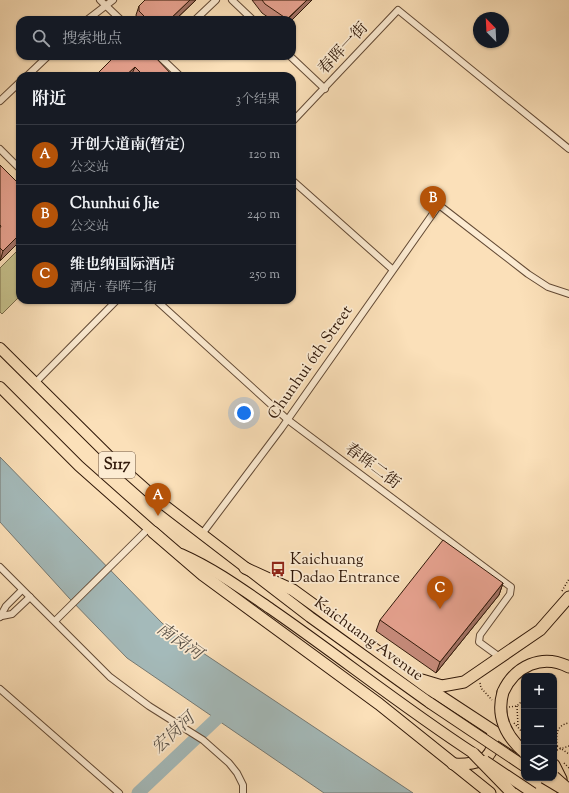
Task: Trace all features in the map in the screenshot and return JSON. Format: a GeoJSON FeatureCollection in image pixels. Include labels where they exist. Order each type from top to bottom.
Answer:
{"type":"FeatureCollection","features":[{"type":"Feature","properties":{"kind":"highway"},"geometry":{"type":"LineString","coordinates":[[151,530],[204,575],[379,704],[490,793]]}},
{"type":"Feature","properties":{"kind":"highway"},"geometry":{"type":"LineString","coordinates":[[245,568],[293,590],[431,690],[521,749]]}},
{"type":"Feature","properties":{"kind":"highway"},"geometry":{"type":"LineString","coordinates":[[416,678],[442,686],[464,682],[540,630],[564,596]]}},
{"type":"Feature","properties":{"kind":"highway"},"geometry":{"type":"LineString","coordinates":[[521,748],[511,739],[502,720],[500,704],[503,692],[510,679],[515,673],[534,662],[556,661],[569,667]]}},
{"type":"Feature","properties":{"kind":"highway"},"geometry":{"type":"LineString","coordinates":[[453,764],[479,763],[486,758],[491,750],[493,742],[490,729]]}},
{"type":"Feature","properties":{"kind":"highway"},"geometry":{"type":"LineString","coordinates":[[473,753],[512,793]]}},
{"type":"Feature","properties":{"kind":"highway"},"geometry":{"type":"LineString","coordinates":[[557,771],[561,779],[562,786],[560,793]]}},
{"type":"Feature","properties":{"kind":"highway"},"geometry":{"type":"LineString","coordinates":[[557,780],[569,790]]}},
{"type":"Feature","properties":{"kind":"main road","name":"Kaichuang Avenue"},"geometry":{"type":"LineString","coordinates":[[0,348],[138,485],[245,568],[406,687],[521,764]]}},
{"type":"Feature","properties":{"kind":"main road","name":"Kaichuang Avenue"},"geometry":{"type":"LineString","coordinates":[[0,387],[74,461],[179,553],[204,564],[289,621],[421,719],[533,793]]}},
{"type":"Feature","properties":{"kind":"main road"},"geometry":{"type":"LineString","coordinates":[[549,781],[569,793]]}},
{"type":"Feature","properties":{"kind":"street"},"geometry":{"type":"LineString","coordinates":[[100,0],[117,16]]}},
{"type":"Feature","properties":{"kind":"street"},"geometry":{"type":"LineString","coordinates":[[92,16],[105,5],[114,0]]}},
{"type":"Feature","properties":{"kind":"street"},"geometry":{"type":"LineString","coordinates":[[199,16],[216,0]]}},
{"type":"Feature","properties":{"kind":"street"},"geometry":{"type":"LineString","coordinates":[[232,0],[249,16]]}},
{"type":"Feature","properties":{"kind":"street","name":"春晖一街"},"geometry":{"type":"LineString","coordinates":[[296,118],[398,10],[569,149]]}},
{"type":"Feature","properties":{"kind":"street"},"geometry":{"type":"LineString","coordinates":[[31,72],[44,60]]}},
{"type":"Feature","properties":{"kind":"street"},"geometry":{"type":"LineString","coordinates":[[163,60],[176,72]]}},
{"type":"Feature","properties":{"kind":"street","name":"春晖一街"},"geometry":{"type":"LineString","coordinates":[[294,60],[325,89]]}},
{"type":"Feature","properties":{"kind":"street"},"geometry":{"type":"LineString","coordinates":[[0,101],[16,86]]}},
{"type":"Feature","properties":{"kind":"street"},"geometry":{"type":"LineString","coordinates":[[0,149],[16,164]]}},
{"type":"Feature","properties":{"kind":"street"},"geometry":{"type":"LineString","coordinates":[[296,184],[392,268]]}},
{"type":"Feature","properties":{"kind":"street","name":"Chunhui 6th Street"},"geometry":{"type":"LineString","coordinates":[[202,534],[288,420],[392,268],[438,205],[528,274],[548,287],[569,294]]}},
{"type":"Feature","properties":{"kind":"street"},"geometry":{"type":"LineString","coordinates":[[35,383],[113,304]]}},
{"type":"Feature","properties":{"kind":"street","name":"春晖二街"},"geometry":{"type":"LineString","coordinates":[[160,304],[288,420],[511,587],[510,594],[480,635],[479,642],[500,658]]}},
{"type":"Feature","properties":{"kind":"street"},"geometry":{"type":"LineString","coordinates":[[55,621],[112,565],[151,530]]}},
{"type":"Feature","properties":{"kind":"street"},"geometry":{"type":"LineString","coordinates":[[0,567],[110,677],[149,706],[203,740],[237,773],[243,785],[243,793]]}},
{"type":"Feature","properties":{"kind":"street"},"geometry":{"type":"LineString","coordinates":[[1,617],[6,606],[22,590]]}},
{"type":"Feature","properties":{"kind":"street"},"geometry":{"type":"LineString","coordinates":[[1,617],[12,614],[30,597]]}},
{"type":"Feature","properties":{"kind":"street"},"geometry":{"type":"LineString","coordinates":[[0,688],[118,792]]}},
{"type":"Feature","properties":{"kind":"path"},"geometry":{"type":"LineString","coordinates":[[564,596],[569,579]]}},
{"type":"Feature","properties":{"kind":"path"},"geometry":{"type":"LineString","coordinates":[[507,707],[517,706],[521,702]]}},
{"type":"Feature","properties":{"kind":"path"},"geometry":{"type":"LineString","coordinates":[[517,706],[518,727]]}},
{"type":"Feature","properties":{"kind":"path"},"geometry":{"type":"LineString","coordinates":[[557,745],[556,735],[558,729],[563,724],[569,723]]}},
{"type":"Feature","properties":{"kind":"path"},"geometry":{"type":"LineString","coordinates":[[557,746],[569,754]]}},
{"type":"Feature","properties":{"kind":"path"},"geometry":{"type":"LineString","coordinates":[[557,750],[569,746]]}},
{"type":"Feature","properties":{"kind":"shaded area"},"geometry":{"type":"Polygon","coordinates":[[[16,252],[16,300],[2,314],[0,312],[0,268],[16,252]]]}},
{"type":"Feature","properties":{"kind":"water","name":"南岗河"},"geometry":{"type":"Polygon","coordinates":[[[0,457],[162,623],[194,647],[413,793],[324,793],[127,658],[69,598],[0,522],[0,457]]]}},
{"type":"Feature","properties":{"kind":"building"},"geometry":{"type":"Polygon","coordinates":[[[145,0],[190,0],[173,16],[144,16],[139,11],[139,6],[145,0]]]}},
{"type":"Feature","properties":{"kind":"building"},"geometry":{"type":"Polygon","coordinates":[[[262,0],[307,0],[290,16],[283,16],[265,4],[262,0]]]}},
{"type":"Feature","properties":{"kind":"building"},"geometry":{"type":"Polygon","coordinates":[[[111,60],[158,60],[169,72],[140,72],[135,67],[129,72],[99,72],[111,60]]]}},
{"type":"Feature","properties":{"kind":"building"},"geometry":{"type":"Polygon","coordinates":[[[0,165],[16,181],[16,238],[3,251],[0,248],[0,165]]]}},
{"type":"Feature","properties":{"kind":"building"},"geometry":{"type":"Polygon","coordinates":[[[443,540],[503,583],[440,662],[380,620],[443,540]]]}},
{"type":"Feature","properties":{"kind":"waterway","name":"宏岗河"},"geometry":{"type":"LineString","coordinates":[[138,793],[228,708]]}},
{"type":"Feature","properties":{"kind":"place","name":"Chunhui 6 Jie"},"geometry":{"type":"Point","coordinates":[433,219]}},
{"type":"Feature","properties":{"kind":"place","name":"开创大道南(暂定)"},"geometry":{"type":"Point","coordinates":[158,516]}},
{"type":"Feature","properties":{"kind":"place","name":"Kaichuang Dadao Entrance"},"geometry":{"type":"Point","coordinates":[278,569]}},
{"type":"Feature","properties":{"kind":"place","name":"维也纳国际酒店"},"geometry":{"type":"Point","coordinates":[440,609]}}]}
